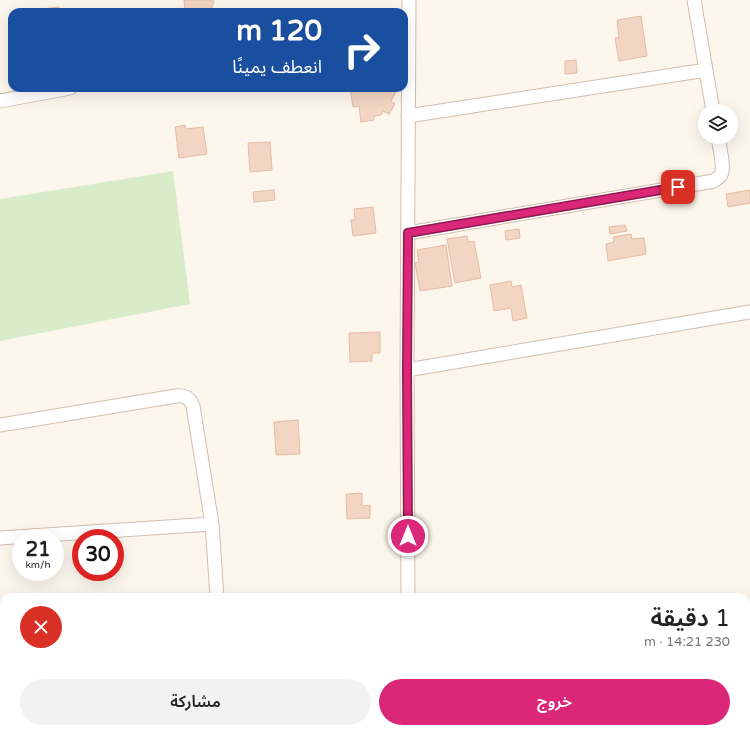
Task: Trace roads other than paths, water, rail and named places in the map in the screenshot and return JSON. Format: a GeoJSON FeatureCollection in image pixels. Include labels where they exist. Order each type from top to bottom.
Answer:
{"type":"FeatureCollection","features":[{"type":"Feature","properties":{"kind":"street"},"geometry":{"type":"LineString","coordinates":[[694,0],[712,104]]}},
{"type":"Feature","properties":{"kind":"street"},"geometry":{"type":"LineString","coordinates":[[408,116],[706,70]]}},
{"type":"Feature","properties":{"kind":"street"},"geometry":{"type":"LineString","coordinates":[[0,101],[48,92]]}},
{"type":"Feature","properties":{"kind":"street"},"geometry":{"type":"LineString","coordinates":[[407,92],[408,593]]}},
{"type":"Feature","properties":{"kind":"street"},"geometry":{"type":"LineString","coordinates":[[408,233],[714,181],[721,174],[722,169],[719,144]]}},
{"type":"Feature","properties":{"kind":"street"},"geometry":{"type":"LineString","coordinates":[[407,370],[750,312]]}},
{"type":"Feature","properties":{"kind":"street"},"geometry":{"type":"LineString","coordinates":[[0,424],[180,395],[184,396],[193,406],[212,524],[216,593]]}},
{"type":"Feature","properties":{"kind":"street"},"geometry":{"type":"LineString","coordinates":[[0,538],[212,524]]}}]}
